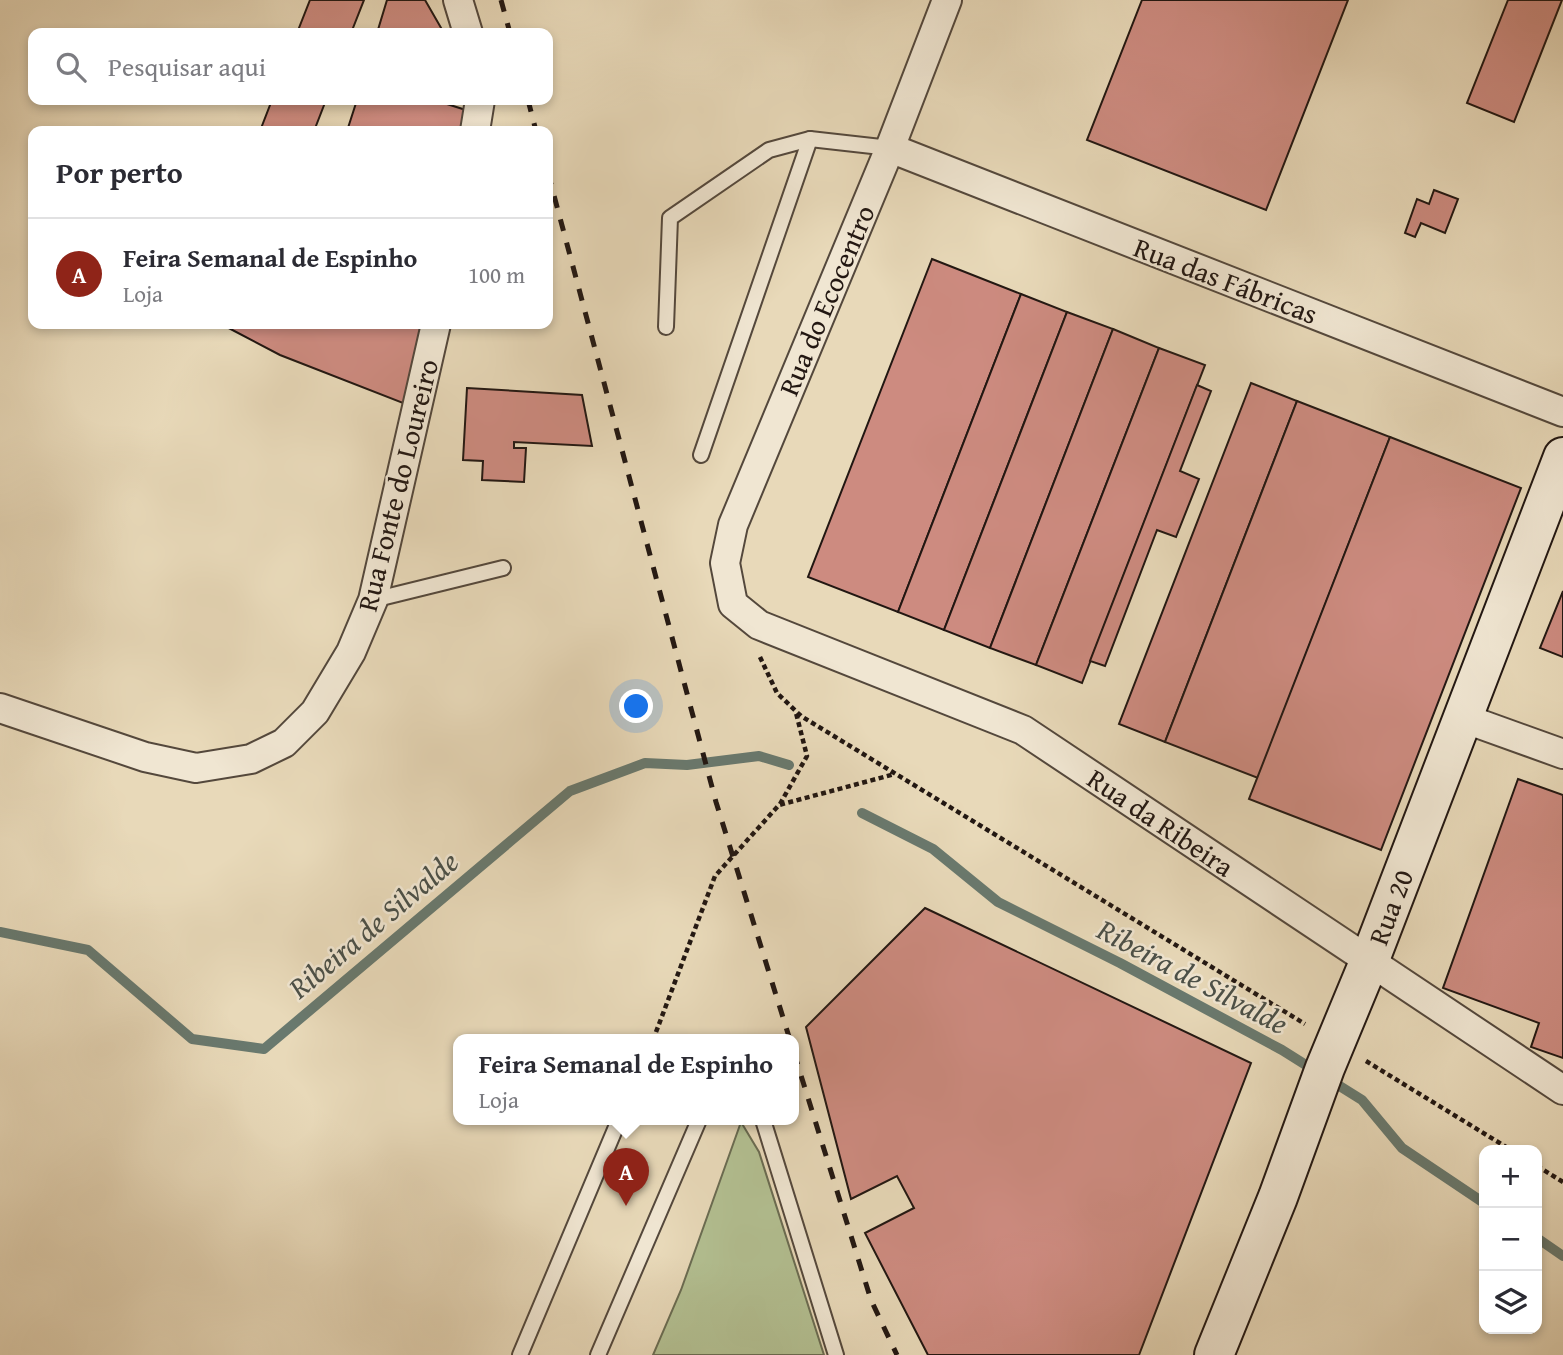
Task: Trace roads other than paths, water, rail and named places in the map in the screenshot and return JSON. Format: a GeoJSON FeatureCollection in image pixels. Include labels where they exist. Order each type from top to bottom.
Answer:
{"type":"FeatureCollection","features":[{"type":"Feature","properties":{"kind":"main road","name":"Rua 20"},"geometry":{"type":"LineString","coordinates":[[1214,1355],[1278,1197],[1563,457]]}},
{"type":"Feature","properties":{"kind":"street"},"geometry":{"type":"LineString","coordinates":[[458,0],[466,28]]}},
{"type":"Feature","properties":{"kind":"street","name":"Rua do Ecocentro"},"geometry":{"type":"LineString","coordinates":[[733,604],[725,563],[733,525],[890,148],[947,0]]}},
{"type":"Feature","properties":{"kind":"street"},"geometry":{"type":"LineString","coordinates":[[476,126],[479,105]]}},
{"type":"Feature","properties":{"kind":"street","name":"Rua das Fábricas"},"geometry":{"type":"LineString","coordinates":[[890,148],[1563,412]]}},
{"type":"Feature","properties":{"kind":"street","name":"Rua Fonte do Loureiro"},"geometry":{"type":"LineString","coordinates":[[0,708],[145,757],[196,768],[251,759],[284,743],[315,712],[351,652],[373,600],[435,329]]}},
{"type":"Feature","properties":{"kind":"street","name":"Rua da Ribeira"},"geometry":{"type":"LineString","coordinates":[[733,604],[759,625],[1023,730],[1563,1090]]}},
{"type":"Feature","properties":{"kind":"street"},"geometry":{"type":"LineString","coordinates":[[1463,718],[1563,754]]}},
{"type":"Feature","properties":{"kind":"lane"},"geometry":{"type":"LineString","coordinates":[[701,455],[810,139]]}},
{"type":"Feature","properties":{"kind":"lane"},"geometry":{"type":"LineString","coordinates":[[666,327],[670,218],[769,150],[810,139],[890,148]]}},
{"type":"Feature","properties":{"kind":"lane"},"geometry":{"type":"LineString","coordinates":[[373,600],[503,569]]}},
{"type":"Feature","properties":{"kind":"lane"},"geometry":{"type":"LineString","coordinates":[[520,1355],[617,1125]]}},
{"type":"Feature","properties":{"kind":"lane"},"geometry":{"type":"LineString","coordinates":[[598,1355],[697,1125]]}},
{"type":"Feature","properties":{"kind":"lane"},"geometry":{"type":"LineString","coordinates":[[765,1125],[836,1355]]}},
{"type":"Feature","properties":{"kind":"waterway","name":"Ribeira de Silvalde"},"geometry":{"type":"LineString","coordinates":[[0,932],[88,950],[192,1039],[264,1049],[570,791],[645,763],[687,765],[759,756],[789,765]]}},
{"type":"Feature","properties":{"kind":"waterway","name":"Ribeira de Silvalde"},"geometry":{"type":"LineString","coordinates":[[862,813],[933,849],[998,902],[1120,963],[1282,1050],[1317,1072]]}},
{"type":"Feature","properties":{"kind":"waterway","name":"Ribeira de Silvalde"},"geometry":{"type":"LineString","coordinates":[[1330,1080],[1362,1100],[1402,1148],[1479,1200]]}},
{"type":"Feature","properties":{"kind":"waterway","name":"Ribeira de Silvalde"},"geometry":{"type":"LineString","coordinates":[[1542,1241],[1563,1256]]}},
{"type":"Feature","properties":{"kind":"railway"},"geometry":{"type":"LineString","coordinates":[[501,0],[509,28]]}},
{"type":"Feature","properties":{"kind":"railway"},"geometry":{"type":"LineString","coordinates":[[529,105],[535,126]]}},
{"type":"Feature","properties":{"kind":"railway"},"geometry":{"type":"LineString","coordinates":[[553,192],[716,802],[788,1034]]}},
{"type":"Feature","properties":{"kind":"railway"},"geometry":{"type":"LineString","coordinates":[[799,1069],[871,1300],[897,1355]]}},
{"type":"Feature","properties":{"kind":"place","name":"Feira Semanal de Espinho"},"geometry":{"type":"Point","coordinates":[626,1206]}}]}
